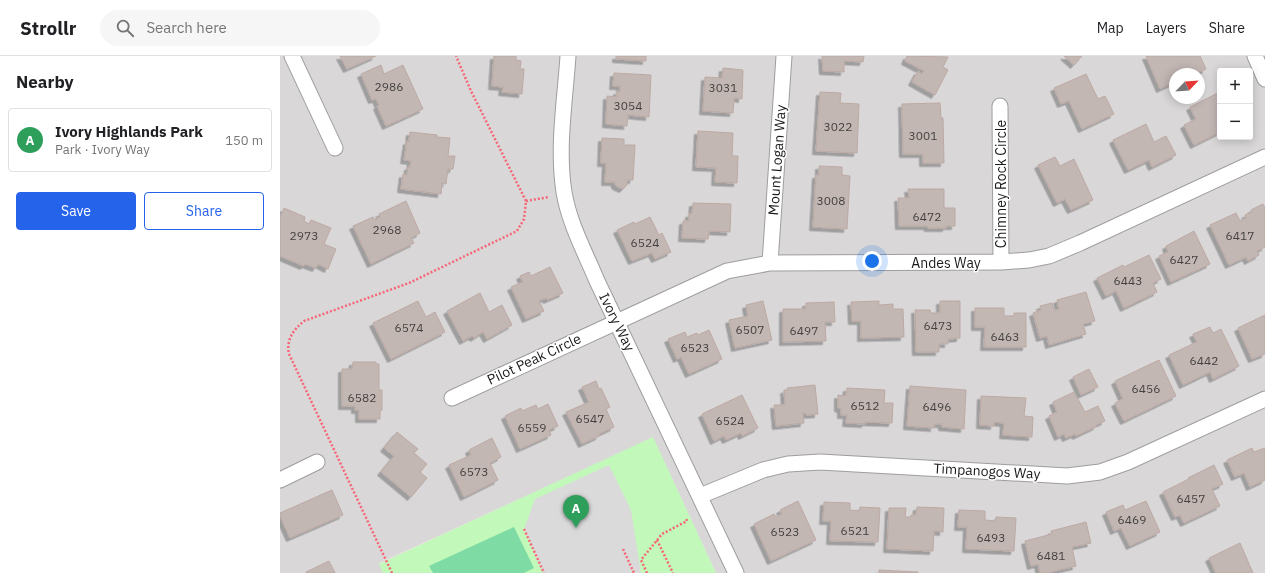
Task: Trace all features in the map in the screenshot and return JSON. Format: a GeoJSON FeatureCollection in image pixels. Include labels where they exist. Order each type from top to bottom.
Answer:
{"type":"FeatureCollection","features":[{"type":"Feature","properties":{"kind":"street"},"geometry":{"type":"LineString","coordinates":[[292,56],[335,148]]}},
{"type":"Feature","properties":{"kind":"street","name":"Ivory Way"},"geometry":{"type":"LineString","coordinates":[[568,56],[561,149],[564,194],[570,216],[578,238],[617,322],[736,573]]}},
{"type":"Feature","properties":{"kind":"street","name":"Mount Logan Way"},"geometry":{"type":"LineString","coordinates":[[770,263],[784,56]]}},
{"type":"Feature","properties":{"kind":"street"},"geometry":{"type":"LineString","coordinates":[[1254,56],[1265,79]]}},
{"type":"Feature","properties":{"kind":"street","name":"Chimney Rock Circle"},"geometry":{"type":"LineString","coordinates":[[1000,106],[1001,262]]}},
{"type":"Feature","properties":{"kind":"street","name":"Andes Way"},"geometry":{"type":"LineString","coordinates":[[617,322],[727,271],[770,263],[1001,262],[1029,260],[1050,256],[1265,157]]}},
{"type":"Feature","properties":{"kind":"street","name":"Pilot Peak Circle"},"geometry":{"type":"LineString","coordinates":[[452,398],[617,322]]}},
{"type":"Feature","properties":{"kind":"street","name":"Timpanogos Way"},"geometry":{"type":"LineString","coordinates":[[700,496],[763,470],[788,464],[820,462],[1067,476],[1100,472],[1128,462],[1265,399]]}},
{"type":"Feature","properties":{"kind":"street"},"geometry":{"type":"LineString","coordinates":[[280,480],[317,462]]}},
{"type":"Feature","properties":{"kind":"path"},"geometry":{"type":"LineString","coordinates":[[392,573],[289,354],[287,345],[295,329],[304,322],[409,283],[517,231],[524,219],[526,201],[471,91],[456,56]]}},
{"type":"Feature","properties":{"kind":"path"},"geometry":{"type":"LineString","coordinates":[[526,201],[549,197]]}},
{"type":"Feature","properties":{"kind":"path"},"geometry":{"type":"LineString","coordinates":[[646,573],[641,560],[662,534],[688,521],[686,518]]}},
{"type":"Feature","properties":{"kind":"path"},"geometry":{"type":"LineString","coordinates":[[524,529],[544,573]]}},
{"type":"Feature","properties":{"kind":"path"},"geometry":{"type":"LineString","coordinates":[[657,540],[673,573]]}},
{"type":"Feature","properties":{"kind":"path"},"geometry":{"type":"LineString","coordinates":[[623,549],[634,573]]}},
{"type":"Feature","properties":{"kind":"shaded area"},"geometry":{"type":"Polygon","coordinates":[[[280,56],[1265,56],[1265,573],[716,573],[653,438],[379,563],[383,573],[280,573],[280,56]]]}},
{"type":"Feature","properties":{"kind":"shaded area"},"geometry":{"type":"Polygon","coordinates":[[[609,465],[631,510],[641,573],[543,573],[524,529],[535,499],[609,465]]]}},
{"type":"Feature","properties":{"kind":"green space"},"geometry":{"type":"Polygon","coordinates":[[[653,437],[716,573],[383,573],[379,564],[653,437]]]}},
{"type":"Feature","properties":{"kind":"green space"},"geometry":{"type":"Polygon","coordinates":[[[514,527],[534,568],[524,573],[433,573],[429,566],[514,527]]]}},
{"type":"Feature","properties":{"kind":"building"},"geometry":{"type":"Polygon","coordinates":[[[340,56],[376,56],[347,69],[340,56]]]}},
{"type":"Feature","properties":{"kind":"building"},"geometry":{"type":"Polygon","coordinates":[[[494,56],[516,56],[516,60],[521,61],[520,69],[524,69],[522,94],[502,92],[503,87],[492,86],[494,56]]]}},
{"type":"Feature","properties":{"kind":"building"},"geometry":{"type":"Polygon","coordinates":[[[616,56],[646,56],[646,61],[616,59],[616,56]]]}},
{"type":"Feature","properties":{"kind":"building"},"geometry":{"type":"Polygon","coordinates":[[[822,56],[864,56],[863,62],[844,61],[844,72],[823,71],[822,56]]]}},
{"type":"Feature","properties":{"kind":"building"},"geometry":{"type":"Polygon","coordinates":[[[907,56],[948,57],[943,67],[948,70],[935,95],[912,82],[918,71],[922,74],[924,71],[905,61],[907,56]]]}},
{"type":"Feature","properties":{"kind":"building"},"geometry":{"type":"Polygon","coordinates":[[[1064,56],[1082,56],[1074,65],[1064,56]]]}},
{"type":"Feature","properties":{"kind":"building"},"geometry":{"type":"Polygon","coordinates":[[[1146,56],[1200,56],[1206,69],[1169,68],[1169,85],[1160,89],[1146,56]]]}},
{"type":"Feature","properties":{"kind":"building"},"geometry":{"type":"Polygon","coordinates":[[[381,65],[384,74],[403,65],[423,109],[386,126],[377,106],[379,105],[376,99],[372,100],[361,74],[381,65]]]}},
{"type":"Feature","properties":{"kind":"building"},"geometry":{"type":"Polygon","coordinates":[[[723,68],[743,70],[742,99],[734,98],[733,113],[703,111],[705,77],[722,78],[723,68]]]}},
{"type":"Feature","properties":{"kind":"building"},"geometry":{"type":"Polygon","coordinates":[[[614,73],[651,75],[649,117],[628,115],[627,126],[606,124],[607,96],[617,97],[617,91],[620,92],[620,86],[613,86],[614,73]]]}},
{"type":"Feature","properties":{"kind":"building"},"geometry":{"type":"Polygon","coordinates":[[[1086,74],[1098,99],[1105,96],[1114,114],[1082,129],[1069,101],[1061,104],[1054,88],[1086,74]]]}},
{"type":"Feature","properties":{"kind":"building"},"geometry":{"type":"Polygon","coordinates":[[[820,92],[841,93],[840,103],[859,104],[857,153],[816,151],[820,92]]]}},
{"type":"Feature","properties":{"kind":"building"},"geometry":{"type":"Polygon","coordinates":[[[1217,94],[1217,134],[1194,145],[1184,125],[1196,119],[1190,107],[1196,104],[1205,104],[1205,100],[1217,94]]]}},
{"type":"Feature","properties":{"kind":"building"},"geometry":{"type":"Polygon","coordinates":[[[940,103],[941,118],[943,118],[944,163],[923,163],[923,154],[903,154],[902,104],[940,103]]]}},
{"type":"Feature","properties":{"kind":"building"},"geometry":{"type":"Polygon","coordinates":[[[1146,124],[1154,142],[1166,136],[1176,155],[1152,167],[1149,160],[1128,170],[1113,140],[1146,124]]]}},
{"type":"Feature","properties":{"kind":"building"},"geometry":{"type":"Polygon","coordinates":[[[698,131],[733,133],[732,156],[738,156],[737,183],[715,182],[716,168],[696,167],[698,131]]]}},
{"type":"Feature","properties":{"kind":"building"},"geometry":{"type":"Polygon","coordinates":[[[410,132],[450,138],[448,156],[455,156],[453,169],[448,169],[446,184],[442,183],[441,194],[401,189],[403,174],[407,175],[408,167],[410,167],[411,161],[404,160],[410,132]]]}},
{"type":"Feature","properties":{"kind":"building"},"geometry":{"type":"Polygon","coordinates":[[[602,138],[624,139],[624,145],[635,145],[633,180],[627,180],[627,185],[623,189],[615,185],[615,182],[605,182],[606,163],[601,163],[602,138]]]}},
{"type":"Feature","properties":{"kind":"building"},"geometry":{"type":"Polygon","coordinates":[[[1055,157],[1060,166],[1074,159],[1093,200],[1071,210],[1065,199],[1057,203],[1038,165],[1055,157]]]}},
{"type":"Feature","properties":{"kind":"building"},"geometry":{"type":"Polygon","coordinates":[[[819,166],[842,167],[842,175],[850,176],[847,229],[813,227],[816,175],[819,175],[819,166]]]}},
{"type":"Feature","properties":{"kind":"building"},"geometry":{"type":"Polygon","coordinates":[[[908,189],[944,189],[944,208],[955,208],[955,226],[946,226],[946,228],[928,228],[927,226],[899,226],[898,198],[909,198],[908,189]]]}},
{"type":"Feature","properties":{"kind":"building"},"geometry":{"type":"Polygon","coordinates":[[[406,201],[420,233],[411,238],[414,243],[371,264],[353,226],[373,217],[374,220],[380,217],[379,214],[406,201]]]}},
{"type":"Feature","properties":{"kind":"building"},"geometry":{"type":"Polygon","coordinates":[[[693,203],[731,204],[730,232],[709,231],[708,239],[682,238],[683,221],[689,221],[689,214],[692,214],[693,203]]]}},
{"type":"Feature","properties":{"kind":"building"},"geometry":{"type":"Polygon","coordinates":[[[1263,204],[1265,208],[1265,247],[1257,251],[1259,255],[1248,261],[1246,257],[1229,265],[1210,225],[1236,213],[1240,221],[1246,218],[1245,215],[1252,212],[1251,210],[1263,204]]]}},
{"type":"Feature","properties":{"kind":"building"},"geometry":{"type":"Polygon","coordinates":[[[284,208],[305,217],[304,221],[309,224],[311,220],[331,228],[324,244],[336,249],[328,269],[318,264],[316,268],[305,264],[304,266],[280,256],[280,218],[284,208]]]}},
{"type":"Feature","properties":{"kind":"building"},"geometry":{"type":"Polygon","coordinates":[[[650,217],[659,235],[662,233],[671,252],[655,259],[652,253],[632,261],[617,230],[634,222],[635,224],[650,217]]]}},
{"type":"Feature","properties":{"kind":"building"},"geometry":{"type":"Polygon","coordinates":[[[1194,231],[1210,264],[1171,282],[1159,256],[1168,252],[1166,246],[1194,231]]]}},
{"type":"Feature","properties":{"kind":"building"},"geometry":{"type":"Polygon","coordinates":[[[1149,255],[1161,279],[1153,283],[1157,292],[1124,308],[1116,291],[1106,296],[1097,278],[1123,265],[1124,267],[1149,255]]]}},
{"type":"Feature","properties":{"kind":"building"},"geometry":{"type":"Polygon","coordinates":[[[550,267],[563,293],[547,300],[546,298],[539,301],[544,311],[526,319],[511,287],[523,282],[520,276],[529,272],[531,276],[550,267]]]}},
{"type":"Feature","properties":{"kind":"building"},"geometry":{"type":"Polygon","coordinates":[[[1086,292],[1095,321],[1083,324],[1086,334],[1049,345],[1047,336],[1040,338],[1033,313],[1041,310],[1040,306],[1052,303],[1054,311],[1059,309],[1057,300],[1086,292]]]}},
{"type":"Feature","properties":{"kind":"building"},"geometry":{"type":"Polygon","coordinates":[[[480,293],[489,312],[502,305],[512,325],[487,339],[483,332],[474,338],[472,336],[463,341],[447,311],[480,293]]]}},
{"type":"Feature","properties":{"kind":"building"},"geometry":{"type":"Polygon","coordinates":[[[418,301],[426,317],[435,312],[445,332],[391,359],[373,323],[418,301]]]}},
{"type":"Feature","properties":{"kind":"building"},"geometry":{"type":"Polygon","coordinates":[[[763,301],[772,340],[735,348],[729,320],[748,316],[746,305],[763,301]]]}},
{"type":"Feature","properties":{"kind":"building"},"geometry":{"type":"Polygon","coordinates":[[[879,301],[879,305],[893,304],[893,309],[903,309],[904,337],[861,338],[861,321],[852,321],[851,302],[879,301]]]}},
{"type":"Feature","properties":{"kind":"building"},"geometry":{"type":"Polygon","coordinates":[[[940,301],[960,301],[960,338],[948,339],[948,344],[939,344],[939,352],[916,352],[915,310],[930,310],[931,313],[940,313],[940,301]]]}},
{"type":"Feature","properties":{"kind":"building"},"geometry":{"type":"Polygon","coordinates":[[[834,302],[835,322],[825,322],[826,341],[783,342],[783,309],[806,309],[806,303],[834,302]]]}},
{"type":"Feature","properties":{"kind":"building"},"geometry":{"type":"Polygon","coordinates":[[[975,308],[1004,308],[1004,316],[1014,316],[1014,313],[1026,313],[1026,347],[984,347],[985,327],[975,327],[975,308]]]}},
{"type":"Feature","properties":{"kind":"building"},"geometry":{"type":"Polygon","coordinates":[[[1265,315],[1265,354],[1252,359],[1238,328],[1265,315]]]}},
{"type":"Feature","properties":{"kind":"building"},"geometry":{"type":"Polygon","coordinates":[[[1210,327],[1213,333],[1221,329],[1239,366],[1213,379],[1210,372],[1183,385],[1169,355],[1197,342],[1193,334],[1210,327]]]}},
{"type":"Feature","properties":{"kind":"building"},"geometry":{"type":"Polygon","coordinates":[[[709,330],[722,359],[689,374],[681,357],[677,359],[668,339],[685,332],[687,337],[697,333],[698,335],[709,330]]]}},
{"type":"Feature","properties":{"kind":"building"},"geometry":{"type":"Polygon","coordinates":[[[1159,360],[1176,396],[1124,421],[1115,403],[1123,399],[1115,381],[1159,360]]]}},
{"type":"Feature","properties":{"kind":"building"},"geometry":{"type":"Polygon","coordinates":[[[353,362],[376,362],[376,364],[379,364],[379,390],[382,390],[382,410],[380,411],[380,419],[359,419],[359,410],[355,410],[355,406],[342,406],[342,369],[352,369],[353,362]]]}},
{"type":"Feature","properties":{"kind":"building"},"geometry":{"type":"Polygon","coordinates":[[[1089,369],[1098,387],[1081,395],[1073,377],[1089,369]]]}},
{"type":"Feature","properties":{"kind":"building"},"geometry":{"type":"Polygon","coordinates":[[[596,381],[610,407],[606,409],[614,427],[582,444],[566,412],[589,402],[582,387],[596,381]]]}},
{"type":"Feature","properties":{"kind":"building"},"geometry":{"type":"Polygon","coordinates":[[[815,385],[818,414],[806,415],[803,413],[804,423],[776,426],[774,405],[785,405],[784,390],[788,390],[787,388],[815,385]]]}},
{"type":"Feature","properties":{"kind":"building"},"geometry":{"type":"Polygon","coordinates":[[[910,386],[966,390],[964,429],[942,427],[942,424],[934,424],[934,428],[907,426],[910,386]]]}},
{"type":"Feature","properties":{"kind":"building"},"geometry":{"type":"Polygon","coordinates":[[[847,388],[885,390],[884,403],[893,403],[892,423],[846,423],[847,415],[841,415],[841,409],[838,408],[838,395],[846,396],[847,388]]]}},
{"type":"Feature","properties":{"kind":"building"},"geometry":{"type":"Polygon","coordinates":[[[1074,392],[1085,412],[1098,406],[1105,421],[1076,436],[1075,434],[1066,438],[1064,434],[1058,437],[1049,416],[1057,412],[1053,402],[1074,392]]]}},
{"type":"Feature","properties":{"kind":"building"},"geometry":{"type":"Polygon","coordinates":[[[742,395],[758,428],[742,436],[741,433],[726,440],[724,436],[714,441],[702,414],[742,395]]]}},
{"type":"Feature","properties":{"kind":"building"},"geometry":{"type":"Polygon","coordinates":[[[981,396],[1026,398],[1024,416],[1033,417],[1032,437],[1003,435],[1004,423],[994,422],[994,426],[980,425],[981,396]]]}},
{"type":"Feature","properties":{"kind":"building"},"geometry":{"type":"Polygon","coordinates":[[[548,404],[558,426],[549,430],[551,435],[520,449],[505,416],[521,408],[522,411],[536,405],[538,409],[548,404]]]}},
{"type":"Feature","properties":{"kind":"building"},"geometry":{"type":"Polygon","coordinates":[[[397,432],[418,449],[414,453],[427,464],[420,472],[427,478],[411,497],[381,472],[394,456],[384,448],[397,432]]]}},
{"type":"Feature","properties":{"kind":"building"},"geometry":{"type":"Polygon","coordinates":[[[492,438],[501,457],[490,463],[498,480],[464,497],[449,465],[471,455],[469,450],[492,438]]]}},
{"type":"Feature","properties":{"kind":"building"},"geometry":{"type":"Polygon","coordinates":[[[1252,448],[1254,452],[1265,448],[1265,480],[1250,487],[1244,473],[1235,477],[1227,460],[1252,448]]]}},
{"type":"Feature","properties":{"kind":"building"},"geometry":{"type":"Polygon","coordinates":[[[1214,465],[1223,484],[1212,489],[1220,506],[1184,523],[1180,515],[1175,517],[1163,492],[1214,465]]]}},
{"type":"Feature","properties":{"kind":"building"},"geometry":{"type":"Polygon","coordinates":[[[332,490],[343,515],[290,538],[280,513],[332,490]]]}},
{"type":"Feature","properties":{"kind":"building"},"geometry":{"type":"Polygon","coordinates":[[[798,501],[816,540],[771,561],[754,524],[774,514],[776,517],[782,514],[780,510],[798,501]]]}},
{"type":"Feature","properties":{"kind":"building"},"geometry":{"type":"Polygon","coordinates":[[[1146,501],[1160,532],[1130,546],[1121,528],[1114,531],[1106,512],[1123,505],[1125,510],[1146,501]]]}},
{"type":"Feature","properties":{"kind":"building"},"geometry":{"type":"Polygon","coordinates":[[[824,502],[850,503],[850,510],[859,511],[860,507],[880,508],[878,542],[830,541],[831,521],[823,521],[824,502]]]}},
{"type":"Feature","properties":{"kind":"building"},"geometry":{"type":"Polygon","coordinates":[[[917,507],[944,508],[943,532],[934,531],[933,551],[887,549],[889,508],[906,508],[905,517],[911,517],[911,515],[916,515],[917,507]]]}},
{"type":"Feature","properties":{"kind":"building"},"geometry":{"type":"Polygon","coordinates":[[[959,510],[985,511],[985,520],[995,521],[996,517],[1016,518],[1014,551],[966,549],[967,527],[958,527],[959,510]]]}},
{"type":"Feature","properties":{"kind":"building"},"geometry":{"type":"Polygon","coordinates":[[[1086,522],[1091,543],[1072,547],[1076,566],[1047,573],[1040,573],[1038,564],[1031,566],[1025,541],[1052,534],[1051,531],[1086,522]]]}},
{"type":"Feature","properties":{"kind":"building"},"geometry":{"type":"Polygon","coordinates":[[[1240,543],[1253,573],[1216,573],[1209,558],[1240,543]]]}},
{"type":"Feature","properties":{"kind":"building"},"geometry":{"type":"Polygon","coordinates":[[[329,561],[335,573],[306,572],[329,561]]]}},
{"type":"Feature","properties":{"kind":"building"},"geometry":{"type":"Polygon","coordinates":[[[879,570],[918,572],[918,573],[879,573],[879,570]]]}},
{"type":"Feature","properties":{"kind":"place","name":"Ivory Highlands Park"},"geometry":{"type":"Point","coordinates":[576,528]}}]}
